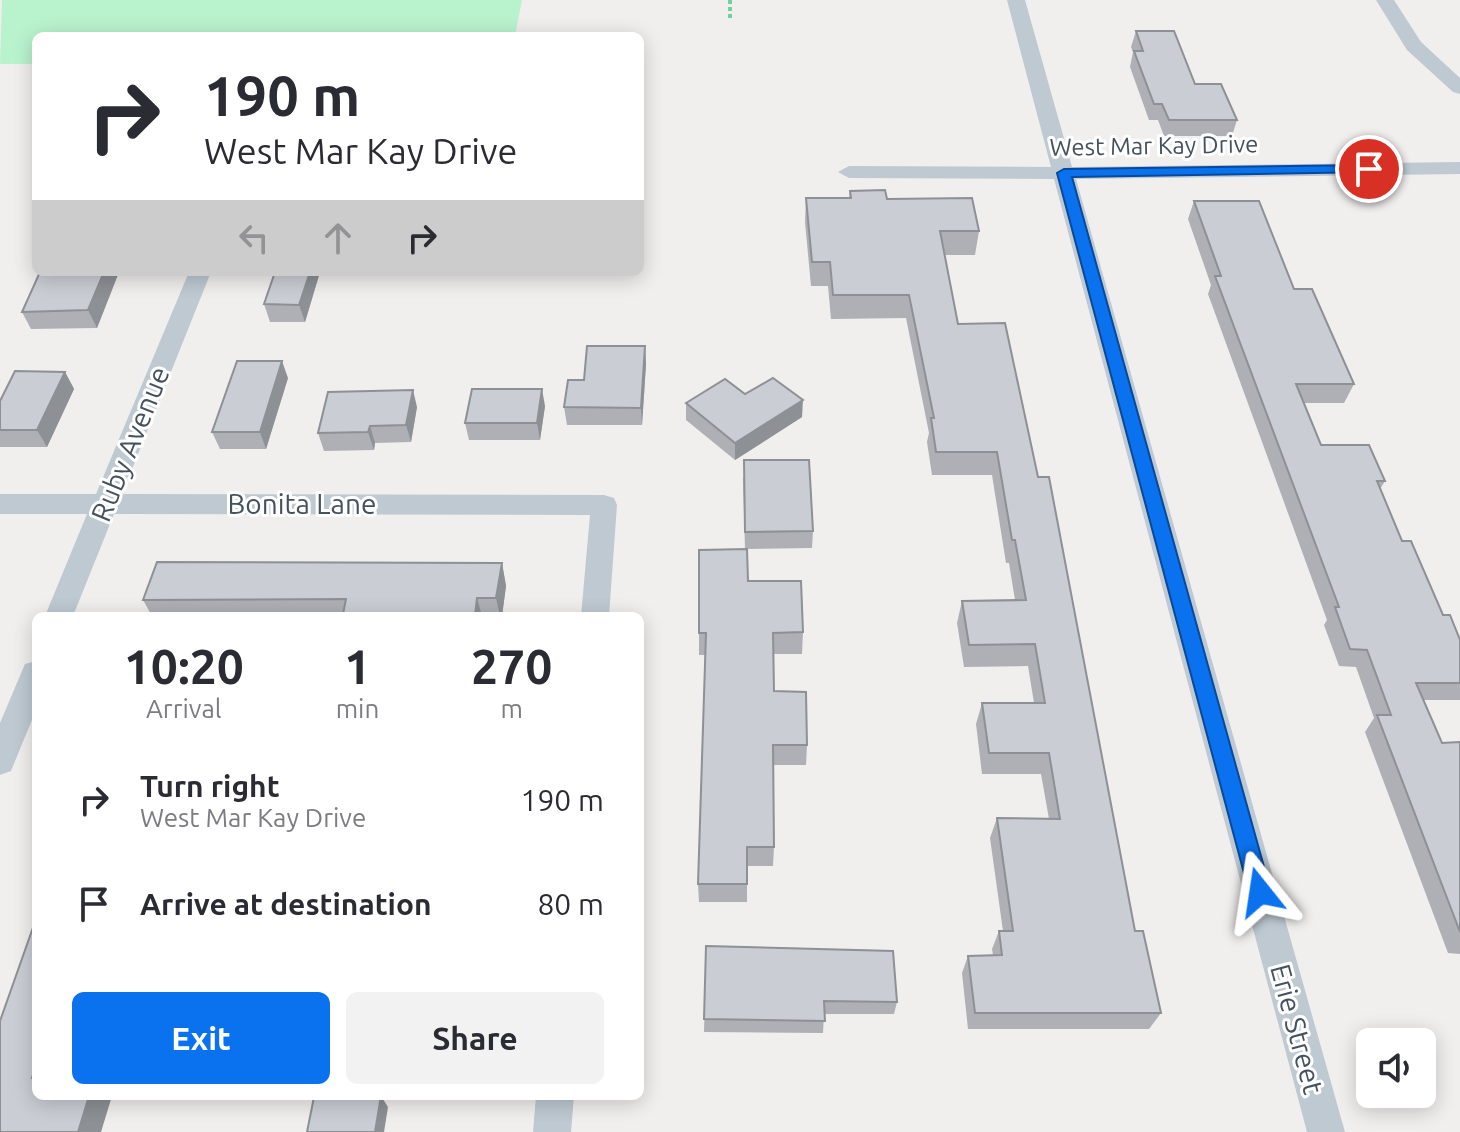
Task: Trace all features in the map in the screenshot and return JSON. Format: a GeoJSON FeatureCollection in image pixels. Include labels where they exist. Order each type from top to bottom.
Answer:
{"type":"FeatureCollection","features":[{"type":"Feature","properties":{"kind":"street","name":"Erie Street"},"geometry":{"type":"LineString","coordinates":[[1016,0],[1326,1132]]}},
{"type":"Feature","properties":{"kind":"street"},"geometry":{"type":"LineString","coordinates":[[1385,0],[1414,46],[1460,88]]}},
{"type":"Feature","properties":{"kind":"street","name":"West Mar Kay Drive"},"geometry":{"type":"LineString","coordinates":[[849,172],[1064,173],[1460,168]]}},
{"type":"Feature","properties":{"kind":"street","name":"Ruby Avenue"},"geometry":{"type":"LineString","coordinates":[[61,612],[198,276]]}},
{"type":"Feature","properties":{"kind":"street","name":"Bonita Lane"},"geometry":{"type":"LineString","coordinates":[[0,504],[604,505],[595,612]]}},
{"type":"Feature","properties":{"kind":"street"},"geometry":{"type":"LineString","coordinates":[[0,761],[32,683]]}},
{"type":"Feature","properties":{"kind":"street"},"geometry":{"type":"LineString","coordinates":[[552,1132],[555,1100]]}},
{"type":"Feature","properties":{"kind":"path"},"geometry":{"type":"LineString","coordinates":[[730,0],[730,21]]}},
{"type":"Feature","properties":{"kind":"green space"},"geometry":{"type":"Polygon","coordinates":[[[2,0],[522,0],[516,32],[32,32],[32,64],[0,64],[2,0]]]}},
{"type":"Feature","properties":{"kind":"building"},"geometry":{"type":"Polygon","coordinates":[[[1136,31],[1174,31],[1195,84],[1221,84],[1237,120],[1169,120],[1162,104],[1154,104],[1134,51],[1143,51],[1136,31]]]}},
{"type":"Feature","properties":{"kind":"building"},"geometry":{"type":"Polygon","coordinates":[[[885,190],[887,199],[972,198],[979,231],[940,231],[958,324],[1005,323],[1038,477],[1049,477],[1135,931],[1143,931],[1161,1013],[975,1013],[968,956],[1002,955],[999,931],[1013,931],[997,818],[1060,819],[1049,753],[989,753],[982,703],[1045,703],[1035,644],[969,645],[962,601],[1026,600],[997,452],[936,452],[931,418],[934,418],[909,295],[833,295],[830,262],[812,262],[806,198],[851,198],[850,191],[885,190]]]}},
{"type":"Feature","properties":{"kind":"building"},"geometry":{"type":"Polygon","coordinates":[[[1194,201],[1259,201],[1294,289],[1312,289],[1354,384],[1296,384],[1321,445],[1369,445],[1385,481],[1377,481],[1402,541],[1411,541],[1443,615],[1450,615],[1460,640],[1460,683],[1416,683],[1442,743],[1460,742],[1460,932],[1377,715],[1391,715],[1367,650],[1350,649],[1335,607],[1339,607],[1215,276],[1221,276],[1194,201]]]}},
{"type":"Feature","properties":{"kind":"building"},"geometry":{"type":"Polygon","coordinates":[[[38,276],[102,276],[88,310],[22,312],[38,276]]]}},
{"type":"Feature","properties":{"kind":"building"},"geometry":{"type":"Polygon","coordinates":[[[274,276],[309,276],[299,305],[264,304],[274,276]]]}},
{"type":"Feature","properties":{"kind":"building"},"geometry":{"type":"Polygon","coordinates":[[[587,346],[645,346],[641,408],[564,407],[568,380],[584,380],[587,346]]]}},
{"type":"Feature","properties":{"kind":"building"},"geometry":{"type":"Polygon","coordinates":[[[237,361],[282,361],[260,432],[212,432],[237,361]]]}},
{"type":"Feature","properties":{"kind":"building"},"geometry":{"type":"Polygon","coordinates":[[[15,371],[65,372],[37,430],[0,430],[0,401],[15,371]]]}},
{"type":"Feature","properties":{"kind":"building"},"geometry":{"type":"Polygon","coordinates":[[[773,378],[803,400],[735,443],[686,403],[725,379],[745,394],[773,378]]]}},
{"type":"Feature","properties":{"kind":"building"},"geometry":{"type":"Polygon","coordinates":[[[472,389],[542,389],[537,423],[465,423],[472,389]]]}},
{"type":"Feature","properties":{"kind":"building"},"geometry":{"type":"Polygon","coordinates":[[[413,390],[406,425],[370,426],[368,432],[318,433],[328,392],[413,390]]]}},
{"type":"Feature","properties":{"kind":"building"},"geometry":{"type":"Polygon","coordinates":[[[744,460],[809,460],[813,531],[745,532],[744,460]]]}},
{"type":"Feature","properties":{"kind":"building"},"geometry":{"type":"Polygon","coordinates":[[[747,549],[748,581],[801,581],[803,632],[773,633],[774,691],[806,692],[807,745],[773,745],[774,847],[747,847],[747,884],[698,884],[706,633],[699,633],[699,550],[747,549]]]}},
{"type":"Feature","properties":{"kind":"building"},"geometry":{"type":"Polygon","coordinates":[[[157,562],[502,563],[496,598],[477,598],[475,612],[343,612],[346,599],[143,600],[157,562]]]}},
{"type":"Feature","properties":{"kind":"building"},"geometry":{"type":"Polygon","coordinates":[[[32,930],[32,1100],[88,1100],[78,1132],[0,1132],[0,1021],[32,930]]]}},
{"type":"Feature","properties":{"kind":"building"},"geometry":{"type":"Polygon","coordinates":[[[706,946],[893,951],[897,1002],[824,1001],[825,1021],[704,1019],[706,946]]]}},
{"type":"Feature","properties":{"kind":"building"},"geometry":{"type":"Polygon","coordinates":[[[313,1100],[380,1100],[375,1132],[307,1132],[313,1100]]]}},
{"type":"Feature","properties":{"kind":"route"},"geometry":{"type":"LineString","coordinates":[[1260,892],[1064,173],[1369,169]]}}]}
